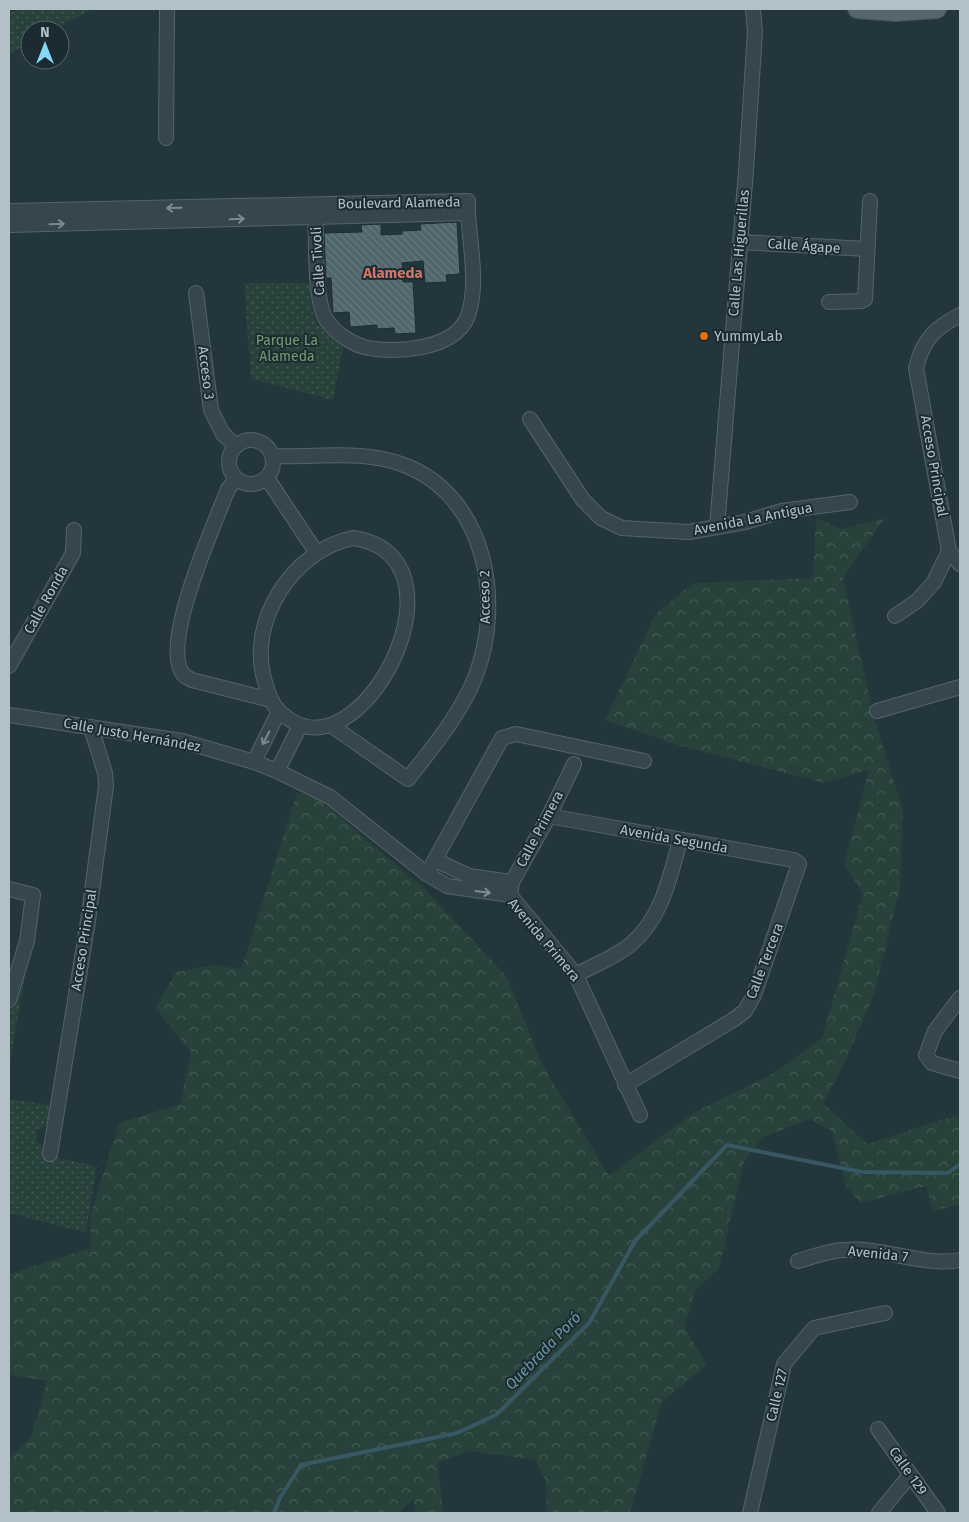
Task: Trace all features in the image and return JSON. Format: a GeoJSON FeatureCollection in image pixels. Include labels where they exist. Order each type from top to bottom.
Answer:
{"type":"FeatureCollection","features":[{"type":"Feature","properties":{"kind":"main road"},"geometry":{"type":"LineString","coordinates":[[857,9],[895,12],[937,9]]}},
{"type":"Feature","properties":{"kind":"street"},"geometry":{"type":"LineString","coordinates":[[166,138],[167,9]]}},
{"type":"Feature","properties":{"kind":"street","name":"Calle Las Higuerillas"},"geometry":{"type":"LineString","coordinates":[[717,527],[756,32],[753,9]]}},
{"type":"Feature","properties":{"kind":"street"},"geometry":{"type":"LineString","coordinates":[[829,302],[861,301],[865,299],[870,201]]}},
{"type":"Feature","properties":{"kind":"street","name":"Boulevard Alameda"},"geometry":{"type":"LineString","coordinates":[[9,211],[82,216],[315,211],[468,213]]}},
{"type":"Feature","properties":{"kind":"street","name":"Calle Tivoli"},"geometry":{"type":"LineString","coordinates":[[315,211],[319,297],[327,320],[342,336],[364,346],[394,348],[432,346],[452,336],[465,321],[472,306],[473,292],[468,213]]}},
{"type":"Feature","properties":{"kind":"street","name":"Boulevard Alameda"},"geometry":{"type":"LineString","coordinates":[[9,225],[82,216]]}},
{"type":"Feature","properties":{"kind":"street","name":"Calle Ágape"},"geometry":{"type":"LineString","coordinates":[[740,242],[867,249]]}},
{"type":"Feature","properties":{"kind":"street","name":"Acceso 3"},"geometry":{"type":"LineString","coordinates":[[196,293],[211,410],[223,434],[236,446]]}},
{"type":"Feature","properties":{"kind":"street","name":"Acceso Principal"},"geometry":{"type":"LineString","coordinates":[[954,550],[916,368],[919,357],[937,328],[960,315]]}},
{"type":"Feature","properties":{"kind":"street","name":"Avenida La Antigua"},"geometry":{"type":"LineString","coordinates":[[530,420],[583,500],[602,518],[622,528],[661,532],[688,532],[745,522],[782,511],[850,502]]}},
{"type":"Feature","properties":{"kind":"street"},"geometry":{"type":"LineString","coordinates":[[250,439],[257,440],[270,449],[273,456],[274,468],[267,478],[255,484],[242,483],[232,473],[229,459],[236,446],[250,439]]}},
{"type":"Feature","properties":{"kind":"street","name":"Acceso 2"},"geometry":{"type":"LineString","coordinates":[[273,456],[374,456],[404,464],[422,473],[455,502],[470,523],[480,547],[486,571],[488,608],[484,647],[476,676],[459,710],[408,780],[332,726]]}},
{"type":"Feature","properties":{"kind":"street"},"geometry":{"type":"LineString","coordinates":[[267,478],[316,552]]}},
{"type":"Feature","properties":{"kind":"street"},"geometry":{"type":"LineString","coordinates":[[236,479],[228,489],[185,599],[178,651],[180,667],[183,675],[192,680],[271,700]]}},
{"type":"Feature","properties":{"kind":"street","name":"Calle Ronda"},"geometry":{"type":"LineString","coordinates":[[9,666],[73,553],[74,530]]}},
{"type":"Feature","properties":{"kind":"street"},"geometry":{"type":"LineString","coordinates":[[353,538],[368,540],[394,556],[402,570],[406,586],[405,623],[402,642],[390,668],[375,690],[356,710],[332,726],[300,726],[278,713],[271,700],[261,670],[261,643],[269,613],[283,586],[300,565],[316,552],[337,541],[353,538]]}},
{"type":"Feature","properties":{"kind":"street"},"geometry":{"type":"LineString","coordinates":[[954,550],[960,564]]}},
{"type":"Feature","properties":{"kind":"street"},"geometry":{"type":"LineString","coordinates":[[896,616],[916,601],[934,582],[954,550]]}},
{"type":"Feature","properties":{"kind":"street"},"geometry":{"type":"LineString","coordinates":[[877,711],[960,687]]}},
{"type":"Feature","properties":{"kind":"street"},"geometry":{"type":"LineString","coordinates":[[254,762],[278,713]]}},
{"type":"Feature","properties":{"kind":"street","name":"Calle Justo Hernández"},"geometry":{"type":"LineString","coordinates":[[9,715],[182,741],[278,771],[330,797],[428,874]]}},
{"type":"Feature","properties":{"kind":"street"},"geometry":{"type":"LineString","coordinates":[[278,771],[300,726]]}},
{"type":"Feature","properties":{"kind":"street","name":"Acceso Principal"},"geometry":{"type":"LineString","coordinates":[[50,1154],[88,920],[106,786],[105,773],[91,727]]}},
{"type":"Feature","properties":{"kind":"street"},"geometry":{"type":"LineString","coordinates":[[428,874],[502,738],[516,734],[644,761]]}},
{"type":"Feature","properties":{"kind":"street","name":"Calle Primera"},"geometry":{"type":"LineString","coordinates":[[511,889],[574,764]]}},
{"type":"Feature","properties":{"kind":"street","name":"Avenida Segunda"},"geometry":{"type":"LineString","coordinates":[[549,816],[798,862]]}},
{"type":"Feature","properties":{"kind":"street"},"geometry":{"type":"LineString","coordinates":[[576,974],[630,945],[647,927],[657,913],[668,886],[680,840]]}},
{"type":"Feature","properties":{"kind":"street","name":"Avenida Primera"},"geometry":{"type":"LineString","coordinates":[[434,860],[469,876],[511,889],[576,974],[640,1115]]}},
{"type":"Feature","properties":{"kind":"street","name":"Calle Tercera"},"geometry":{"type":"LineString","coordinates":[[625,1085],[745,1011],[754,995],[771,950],[798,862]]}},
{"type":"Feature","properties":{"kind":"street","name":"Avenida Primera"},"geometry":{"type":"LineString","coordinates":[[428,874],[447,886],[456,889],[511,889]]}},
{"type":"Feature","properties":{"kind":"street"},"geometry":{"type":"LineString","coordinates":[[9,889],[34,895],[27,941],[9,1000]]}},
{"type":"Feature","properties":{"kind":"street"},"geometry":{"type":"LineString","coordinates":[[960,998],[935,1031],[926,1055],[932,1063],[960,1071]]}},
{"type":"Feature","properties":{"kind":"street","name":"Avenida 7"},"geometry":{"type":"LineString","coordinates":[[798,1261],[844,1250],[884,1253],[930,1261],[960,1260]]}},
{"type":"Feature","properties":{"kind":"street","name":"Calle 127"},"geometry":{"type":"LineString","coordinates":[[750,1513],[784,1364],[814,1328],[885,1313]]}},
{"type":"Feature","properties":{"kind":"street","name":"Calle 129"},"geometry":{"type":"LineString","coordinates":[[878,1429],[938,1513]]}},
{"type":"Feature","properties":{"kind":"street"},"geometry":{"type":"LineString","coordinates":[[879,1513],[910,1475]]}},
{"type":"Feature","properties":{"kind":"green space"},"geometry":{"type":"Polygon","coordinates":[[[19,9],[93,9],[70,21],[20,20],[20,48],[9,54],[9,13],[19,9]]]}},
{"type":"Feature","properties":{"kind":"green space","name":"Parque La Alameda"},"geometry":{"type":"Polygon","coordinates":[[[244,283],[310,283],[313,314],[316,321],[326,333],[343,347],[333,400],[251,379],[244,283]]]}},
{"type":"Feature","properties":{"kind":"green space"},"geometry":{"type":"Polygon","coordinates":[[[816,518],[841,529],[885,518],[843,577],[874,717],[903,811],[900,888],[874,995],[842,1068],[823,1103],[867,1144],[960,1114],[960,1204],[933,1211],[926,1186],[860,1203],[846,1186],[832,1131],[809,1119],[762,1138],[744,1162],[719,1268],[696,1290],[684,1327],[707,1365],[662,1402],[630,1513],[547,1513],[546,1481],[535,1460],[469,1451],[438,1463],[443,1513],[417,1513],[413,1499],[399,1513],[9,1513],[9,1459],[31,1437],[47,1381],[9,1375],[9,1274],[90,1248],[91,1214],[119,1123],[180,1104],[191,1052],[155,1008],[176,972],[212,965],[241,969],[297,793],[316,797],[426,890],[507,977],[541,1062],[609,1176],[693,1113],[772,1074],[822,1038],[863,893],[844,865],[869,770],[824,783],[677,745],[605,720],[655,615],[693,583],[813,578],[816,518]]]}},
{"type":"Feature","properties":{"kind":"green space"},"geometry":{"type":"Polygon","coordinates":[[[28,957],[9,1070],[9,1013],[28,957]]]}},
{"type":"Feature","properties":{"kind":"green space"},"geometry":{"type":"Polygon","coordinates":[[[9,1099],[51,1105],[48,1125],[37,1130],[36,1141],[43,1147],[44,1155],[97,1166],[86,1233],[9,1213],[9,1137],[11,1122],[9,1121],[9,1099]]]}},
{"type":"Feature","properties":{"kind":"building"},"geometry":{"type":"Polygon","coordinates":[[[457,222],[460,274],[446,275],[447,282],[425,283],[423,261],[402,263],[403,282],[413,282],[416,333],[395,334],[394,328],[377,329],[377,325],[350,327],[349,312],[333,313],[331,278],[326,278],[324,233],[362,232],[361,225],[381,224],[381,235],[402,234],[402,231],[421,230],[420,224],[457,222]]]}},
{"type":"Feature","properties":{"kind":"waterway","name":"Quebrada Poró"},"geometry":{"type":"LineString","coordinates":[[274,1513],[280,1498],[301,1465],[457,1433],[496,1415],[589,1323],[635,1241],[727,1145],[862,1172],[948,1173],[960,1164]]}},
{"type":"Feature","properties":{"kind":"place","name":"YummyLab"},"geometry":{"type":"Point","coordinates":[704,336]}},
{"type":"Feature","properties":{"kind":"district","name":"Alameda"},"geometry":{"type":"Point","coordinates":[393,273]}}]}
